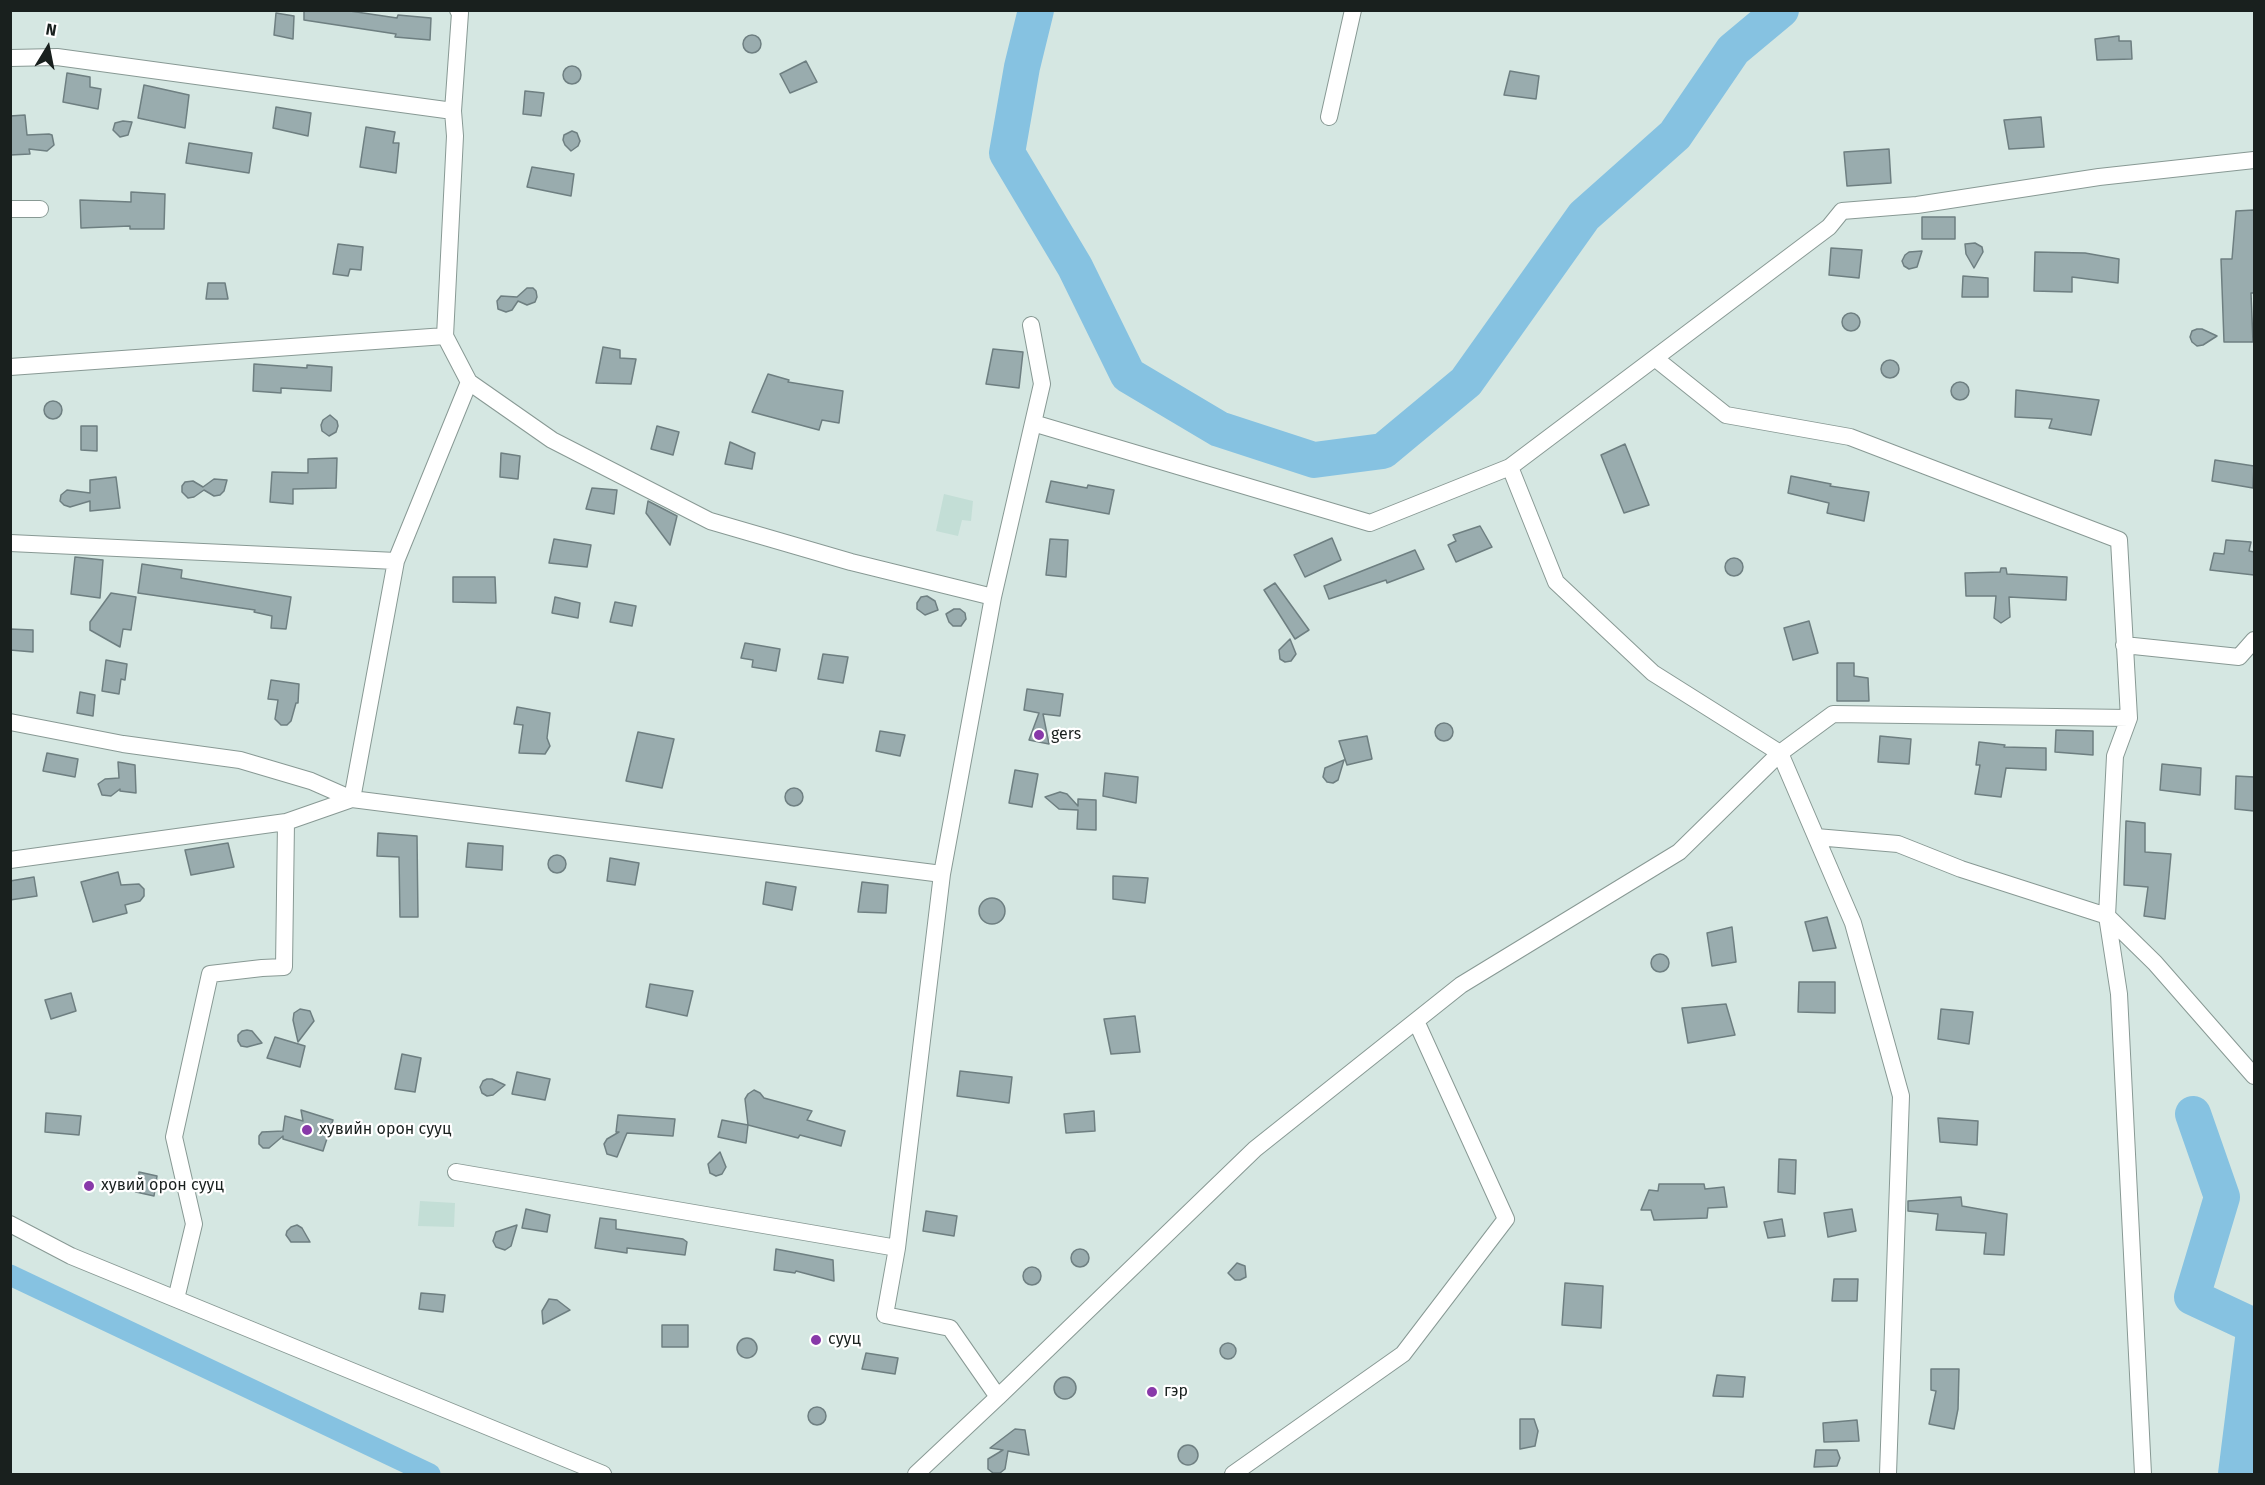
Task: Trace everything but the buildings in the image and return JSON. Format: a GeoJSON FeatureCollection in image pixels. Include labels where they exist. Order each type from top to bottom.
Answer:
{"type":"FeatureCollection","features":[{"type":"Feature","properties":{"kind":"street"},"geometry":{"type":"LineString","coordinates":[[458,10],[460,13],[453,111],[455,136],[445,336],[469,382],[552,440],[710,521],[851,562],[993,597]]}},
{"type":"Feature","properties":{"kind":"street"},"geometry":{"type":"LineString","coordinates":[[1329,117],[1353,10]]}},
{"type":"Feature","properties":{"kind":"street"},"geometry":{"type":"LineString","coordinates":[[10,58],[57,57],[453,111]]}},
{"type":"Feature","properties":{"kind":"street"},"geometry":{"type":"LineString","coordinates":[[1033,423],[1370,523],[1510,467],[1829,227],[1842,210],[1917,205],[2099,177],[2254,160]]}},
{"type":"Feature","properties":{"kind":"street"},"geometry":{"type":"LineString","coordinates":[[10,209],[40,209]]}},
{"type":"Feature","properties":{"kind":"street"},"geometry":{"type":"LineString","coordinates":[[998,1397],[950,1328],[885,1315],[897,1248],[942,874],[993,597],[1042,384],[1031,325]]}},
{"type":"Feature","properties":{"kind":"street"},"geometry":{"type":"LineString","coordinates":[[10,367],[445,336]]}},
{"type":"Feature","properties":{"kind":"street"},"geometry":{"type":"LineString","coordinates":[[1656,359],[1726,415],[1850,437],[2119,540],[2129,718],[2115,756],[2107,916],[2119,994],[2143,1474]]}},
{"type":"Feature","properties":{"kind":"street"},"geometry":{"type":"LineString","coordinates":[[352,799],[396,561],[469,382]]}},
{"type":"Feature","properties":{"kind":"street"},"geometry":{"type":"LineString","coordinates":[[1510,467],[1556,582],[1653,673],[1780,753],[1852,923],[1901,1096],[1888,1474]]}},
{"type":"Feature","properties":{"kind":"street"},"geometry":{"type":"LineString","coordinates":[[10,543],[396,561]]}},
{"type":"Feature","properties":{"kind":"street"},"geometry":{"type":"LineString","coordinates":[[2124,645],[2239,657],[2254,640]]}},
{"type":"Feature","properties":{"kind":"street"},"geometry":{"type":"LineString","coordinates":[[916,1474],[1256,1149],[1461,985],[1678,852],[1780,753],[1833,714],[2129,718]]}},
{"type":"Feature","properties":{"kind":"street"},"geometry":{"type":"LineString","coordinates":[[10,722],[123,744],[240,760],[311,780],[352,799],[942,874]]}},
{"type":"Feature","properties":{"kind":"street"},"geometry":{"type":"LineString","coordinates":[[10,860],[286,822],[352,799]]}},
{"type":"Feature","properties":{"kind":"street"},"geometry":{"type":"LineString","coordinates":[[176,1299],[194,1224],[174,1137],[210,974],[284,967],[286,822]]}},
{"type":"Feature","properties":{"kind":"street"},"geometry":{"type":"LineString","coordinates":[[1816,837],[1898,843],[1961,869],[2107,916],[2155,963],[2254,1076]]}},
{"type":"Feature","properties":{"kind":"street"},"geometry":{"type":"LineString","coordinates":[[1233,1474],[1403,1354],[1506,1220],[1416,1022]]}},
{"type":"Feature","properties":{"kind":"street"},"geometry":{"type":"LineString","coordinates":[[456,1172],[897,1248]]}},
{"type":"Feature","properties":{"kind":"street"},"geometry":{"type":"LineString","coordinates":[[10,1224],[71,1256],[603,1474]]}},
{"type":"Feature","properties":{"kind":"shaded area"},"geometry":{"type":"Polygon","coordinates":[[[944,494],[973,501],[971,521],[962,520],[958,536],[936,531],[944,494]]]}},
{"type":"Feature","properties":{"kind":"shaded area"},"geometry":{"type":"Polygon","coordinates":[[[420,1201],[455,1203],[454,1227],[418,1226],[420,1201]]]}},
{"type":"Feature","properties":{"kind":"waterway"},"geometry":{"type":"LineString","coordinates":[[1036,10],[1022,67],[1007,153],[1075,267],[1128,375],[1219,429],[1314,460],[1383,451],[1466,382],[1584,216],[1675,135],[1733,50],[1781,10]]}},
{"type":"Feature","properties":{"kind":"waterway"},"geometry":{"type":"LineString","coordinates":[[2193,1114],[2222,1197],[2192,1297],[2254,1326]]}},
{"type":"Feature","properties":{"kind":"waterway"},"geometry":{"type":"LineString","coordinates":[[10,1275],[430,1474]]}},
{"type":"Feature","properties":{"kind":"waterway"},"geometry":{"type":"LineString","coordinates":[[2236,1474],[2254,1331]]}},
{"type":"Feature","properties":{"kind":"place","name":"gers"},"geometry":{"type":"Point","coordinates":[1039,735]}},
{"type":"Feature","properties":{"kind":"place","name":"хувийн орон сууц"},"geometry":{"type":"Point","coordinates":[307,1130]}},
{"type":"Feature","properties":{"kind":"place","name":"хувий орон сууц"},"geometry":{"type":"Point","coordinates":[89,1186]}},
{"type":"Feature","properties":{"kind":"place","name":"сууц"},"geometry":{"type":"Point","coordinates":[816,1340]}},
{"type":"Feature","properties":{"kind":"place","name":"гэр"},"geometry":{"type":"Point","coordinates":[1152,1392]}}]}
